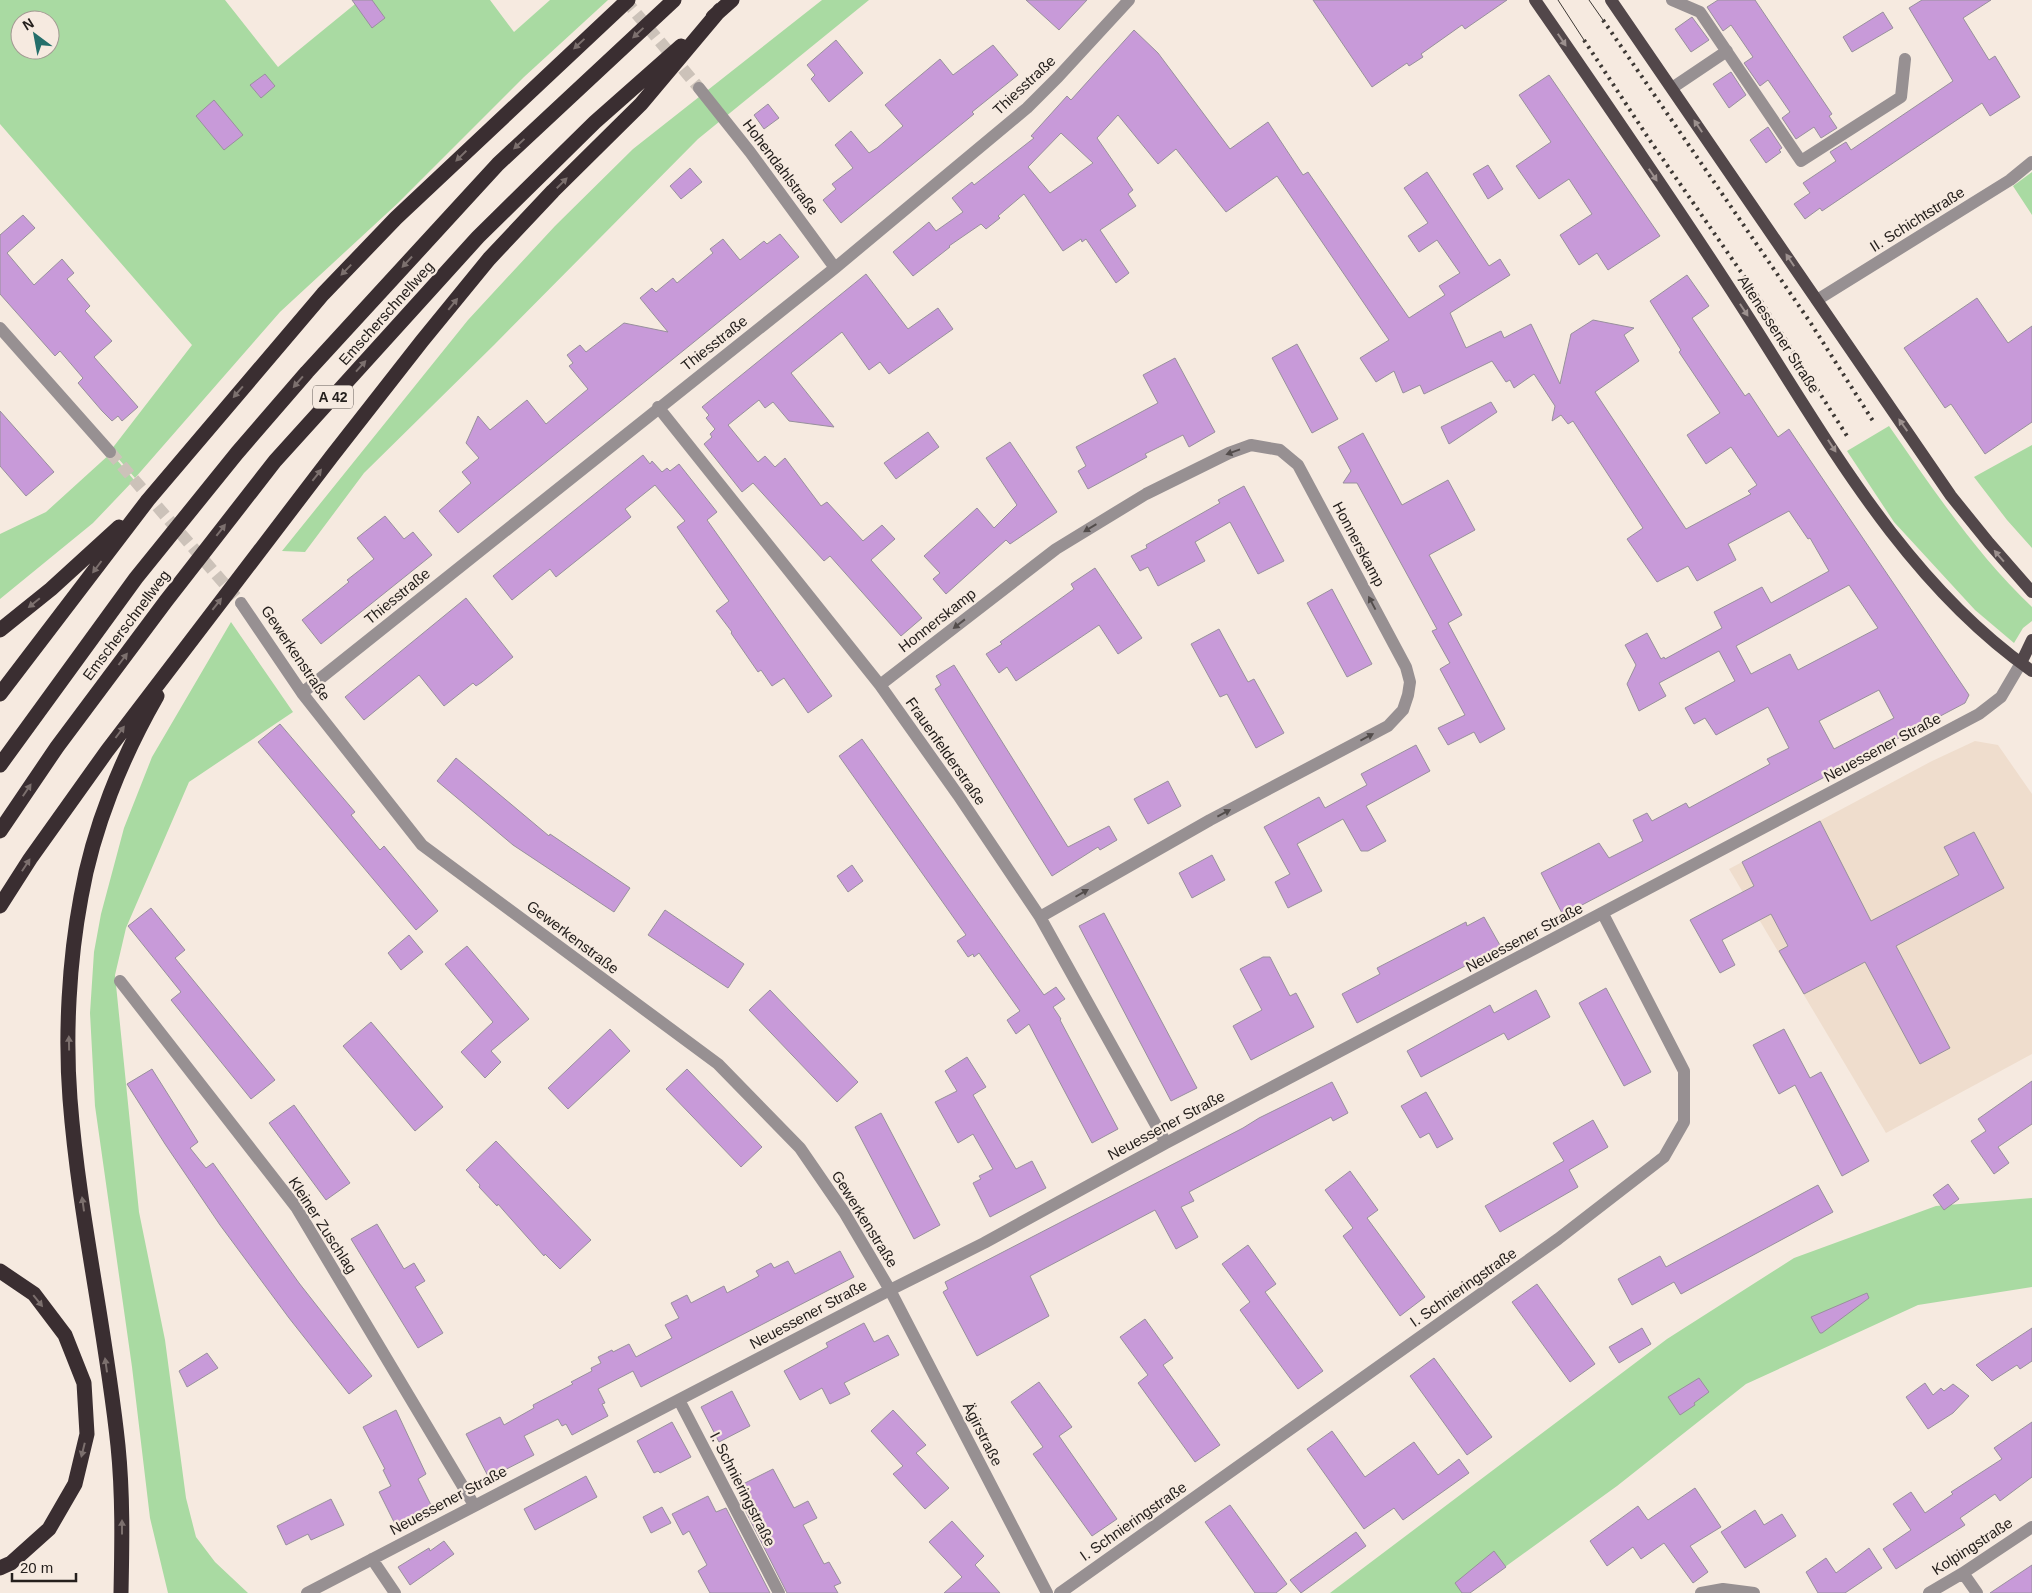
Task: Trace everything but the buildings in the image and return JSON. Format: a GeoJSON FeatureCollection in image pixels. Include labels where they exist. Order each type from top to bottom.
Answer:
{"type":"FeatureCollection","features":[{"type":"Feature","properties":{"kind":"highway"},"geometry":{"type":"LineString","coordinates":[[0,694],[148,500],[317,301],[396,218],[628,0]]}},
{"type":"Feature","properties":{"kind":"highway","name":"Emscherschnellweg"},"geometry":{"type":"LineString","coordinates":[[0,765],[136,578],[237,453],[313,364],[498,164],[674,0]]}},
{"type":"Feature","properties":{"kind":"highway","name":"Emscherschnellweg"},"geometry":{"type":"LineString","coordinates":[[0,831],[57,747],[166,601],[275,461],[478,237],[595,122],[732,0]]}},
{"type":"Feature","properties":{"kind":"highway"},"geometry":{"type":"LineString","coordinates":[[0,906],[30,859],[107,751],[188,643],[332,456],[489,259],[553,191],[641,104],[720,10]]}},
{"type":"Feature","properties":{"kind":"highway"},"geometry":{"type":"LineString","coordinates":[[0,630],[51,589],[148,500]]}},
{"type":"Feature","properties":{"kind":"highway"},"geometry":{"type":"LineString","coordinates":[[122,1593],[122,1510],[118,1446],[70,1099],[70,1010],[81,896],[97,832],[120,771],[141,727],[188,643]]}},
{"type":"Feature","properties":{"kind":"highway"},"geometry":{"type":"LineString","coordinates":[[0,1271],[34,1294],[65,1335],[84,1383],[87,1434],[75,1484],[49,1529],[10,1564],[0,1568]]}},
{"type":"Feature","properties":{"kind":"main road","name":"Altenessener Straße"},"geometry":{"type":"LineString","coordinates":[[1534,0],[1738,301],[1859,488],[1918,566],[1971,622],[2032,671]]}},
{"type":"Feature","properties":{"kind":"main road"},"geometry":{"type":"LineString","coordinates":[[1611,0],[1952,496],[1988,543],[2032,592]]}},
{"type":"Feature","properties":{"kind":"main road"},"geometry":{"type":"LineString","coordinates":[[2021,663],[2032,640]]}},
{"type":"Feature","properties":{"kind":"street","name":"Thiesstraße"},"geometry":{"type":"LineString","coordinates":[[302,694],[834,268],[1027,108],[1129,0]]}},
{"type":"Feature","properties":{"kind":"street"},"geometry":{"type":"LineString","coordinates":[[1672,0],[1700,12],[1801,161],[1901,97],[1905,59]]}},
{"type":"Feature","properties":{"kind":"street"},"geometry":{"type":"LineString","coordinates":[[1672,88],[1727,51]]}},
{"type":"Feature","properties":{"kind":"street","name":"Hohendahlstraße"},"geometry":{"type":"LineString","coordinates":[[699,88],[750,152],[834,268]]}},
{"type":"Feature","properties":{"kind":"street","name":"II. Schichtstraße"},"geometry":{"type":"LineString","coordinates":[[1817,300],[2010,180],[2032,162]]}},
{"type":"Feature","properties":{"kind":"street"},"geometry":{"type":"LineString","coordinates":[[0,328],[110,452]]}},
{"type":"Feature","properties":{"kind":"street","name":"Frauenfelderstraße"},"geometry":{"type":"LineString","coordinates":[[658,408],[880,684],[958,795],[1040,917],[1166,1143]]}},
{"type":"Feature","properties":{"kind":"street","name":"Honnerskamp"},"geometry":{"type":"LineString","coordinates":[[880,684],[1056,549],[1146,494],[1229,453],[1251,446],[1280,450],[1298,465],[1406,667],[1410,682],[1403,710],[1388,726],[1210,820],[1040,917]]}},
{"type":"Feature","properties":{"kind":"street","name":"Gewerkenstraße"},"geometry":{"type":"LineString","coordinates":[[241,603],[302,694],[422,845],[718,1064],[800,1148],[844,1212],[890,1290]]}},
{"type":"Feature","properties":{"kind":"street","name":"Neuessener Straße"},"geometry":{"type":"LineString","coordinates":[[307,1593],[984,1243],[1166,1143],[1979,714],[2001,697],[2021,663]]}},
{"type":"Feature","properties":{"kind":"street","name":"I. Schnieringstraße"},"geometry":{"type":"LineString","coordinates":[[1060,1593],[1558,1239],[1664,1157],[1684,1122],[1684,1071],[1603,914]]}},
{"type":"Feature","properties":{"kind":"street","name":"Kleiner Zuschlag"},"geometry":{"type":"LineString","coordinates":[[120,981],[296,1207],[474,1505]]}},
{"type":"Feature","properties":{"kind":"street","name":"Ägirstraße"},"geometry":{"type":"LineString","coordinates":[[890,1290],[1047,1593]]}},
{"type":"Feature","properties":{"kind":"street","name":"I. Schnieringstraße"},"geometry":{"type":"LineString","coordinates":[[679,1400],[779,1593]]}},
{"type":"Feature","properties":{"kind":"street","name":"Kolpingstraße"},"geometry":{"type":"LineString","coordinates":[[1929,1593],[1963,1573],[2032,1527]]}},
{"type":"Feature","properties":{"kind":"street"},"geometry":{"type":"LineString","coordinates":[[372,1559],[395,1593]]}},
{"type":"Feature","properties":{"kind":"street"},"geometry":{"type":"LineString","coordinates":[[1963,1573],[1977,1593]]}},
{"type":"Feature","properties":{"kind":"street"},"geometry":{"type":"LineString","coordinates":[[1701,1593],[1723,1589],[1754,1593]]}},
{"type":"Feature","properties":{"kind":"shaded area"},"geometry":{"type":"Polygon","coordinates":[[[1975,741],[1998,745],[2032,794],[2032,1054],[1886,1133],[1729,869],[1932,761],[1975,741]]]}},
{"type":"Feature","properties":{"kind":"green space"},"geometry":{"type":"Polygon","coordinates":[[[0,0],[225,0],[278,67],[360,0],[490,0],[514,32],[550,0],[608,0],[524,77],[398,203],[280,312],[135,478],[111,450],[192,345],[0,124],[0,0]]]}},
{"type":"Feature","properties":{"kind":"green space"},"geometry":{"type":"Polygon","coordinates":[[[822,0],[869,0],[698,139],[364,473],[305,552],[282,551],[468,320],[555,226],[633,149],[822,0]]]}},
{"type":"Feature","properties":{"kind":"green space"},"geometry":{"type":"Polygon","coordinates":[[[2032,172],[2032,215],[2013,186],[2032,172]]]}},
{"type":"Feature","properties":{"kind":"green space"},"geometry":{"type":"Polygon","coordinates":[[[1889,426],[1974,543],[2032,607],[2032,621],[2023,628],[2014,643],[1975,610],[1894,522],[1847,451],[1889,426]]]}},
{"type":"Feature","properties":{"kind":"green space"},"geometry":{"type":"Polygon","coordinates":[[[2032,445],[2032,548],[2007,520],[1974,477],[2032,445]]]}},
{"type":"Feature","properties":{"kind":"green space"},"geometry":{"type":"Polygon","coordinates":[[[111,453],[134,480],[93,523],[0,599],[0,534],[46,512],[111,453]]]}},
{"type":"Feature","properties":{"kind":"green space"},"geometry":{"type":"Polygon","coordinates":[[[231,622],[293,712],[189,782],[126,928],[115,975],[139,1212],[165,1340],[186,1498],[196,1537],[215,1562],[248,1593],[168,1593],[150,1518],[132,1367],[95,1106],[90,1013],[94,952],[101,914],[124,828],[152,757],[231,622]]]}},
{"type":"Feature","properties":{"kind":"green space"},"geometry":{"type":"Polygon","coordinates":[[[2032,1198],[2032,1287],[1918,1305],[1746,1384],[1617,1486],[1469,1593],[1330,1593],[1667,1339],[1794,1258],[1936,1206],[2032,1198]]]}},
{"type":"Feature","properties":{"kind":"tunnel"},"geometry":{"type":"LineString","coordinates":[[625,0],[699,88]]}},
{"type":"Feature","properties":{"kind":"tunnel"},"geometry":{"type":"LineString","coordinates":[[110,452],[241,603]]}},
{"type":"Feature","properties":{"kind":"tram line"},"geometry":{"type":"LineString","coordinates":[[1558,0],[1584,40]]}},
{"type":"Feature","properties":{"kind":"tram line"},"geometry":{"type":"LineString","coordinates":[[1589,0],[1603,20]]}},
{"type":"Feature","properties":{"kind":"railway"},"geometry":{"type":"LineString","coordinates":[[1603,20],[1810,322],[1873,421]]}},
{"type":"Feature","properties":{"kind":"railway"},"geometry":{"type":"LineString","coordinates":[[1584,40],[1649,139],[1759,298],[1847,436]]}}]}
